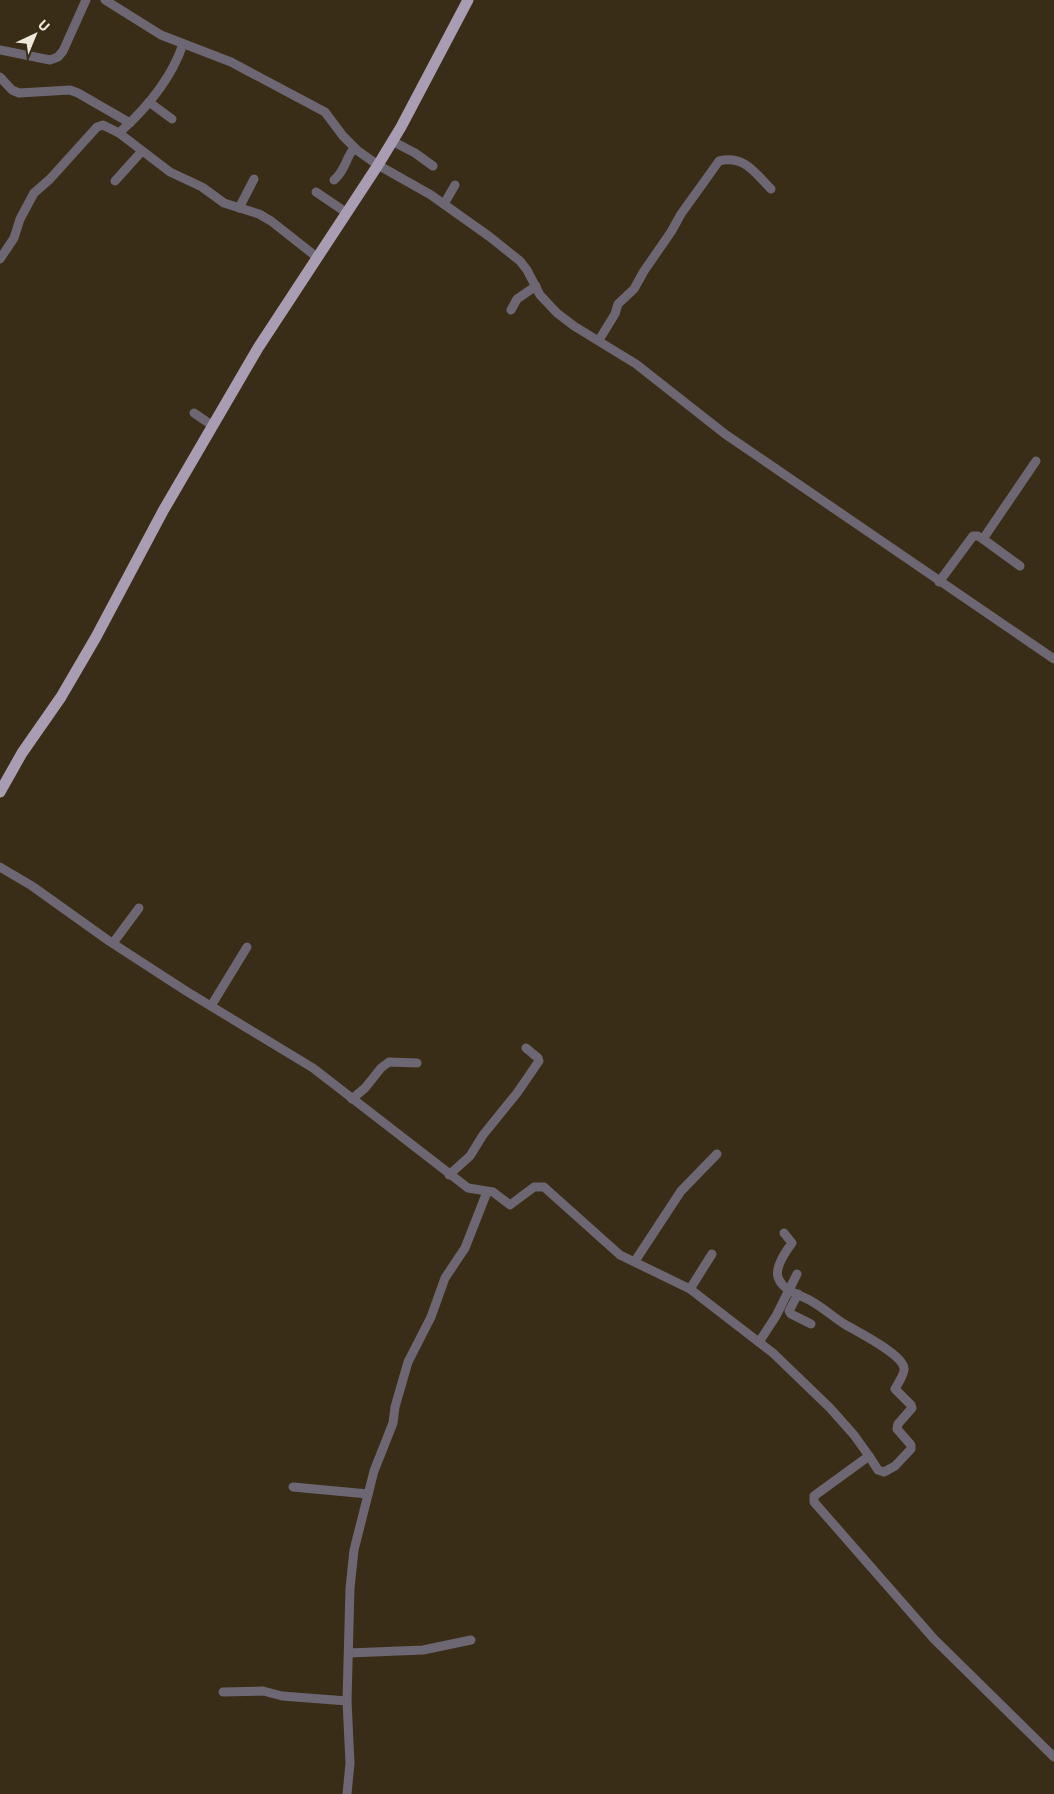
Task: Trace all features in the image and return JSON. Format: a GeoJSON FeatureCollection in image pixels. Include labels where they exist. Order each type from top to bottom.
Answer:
{"type":"FeatureCollection","features":[{"type":"Feature","properties":{"kind":"main road"},"geometry":{"type":"LineString","coordinates":[[0,792],[22,753],[66,688],[162,511],[214,426],[258,348],[378,165],[468,0]]}},
{"type":"Feature","properties":{"kind":"street"},"geometry":{"type":"LineString","coordinates":[[0,50],[50,60],[58,57],[86,0]]}},
{"type":"Feature","properties":{"kind":"street"},"geometry":{"type":"LineString","coordinates":[[105,0],[181,48],[231,62],[315,105],[328,114],[351,151],[413,184],[444,204],[520,261],[527,270],[533,288],[557,313],[636,364],[725,434],[1054,660]]}},
{"type":"Feature","properties":{"kind":"street"},"geometry":{"type":"LineString","coordinates":[[120,133],[130,124],[166,80],[181,48]]}},
{"type":"Feature","properties":{"kind":"street"},"geometry":{"type":"LineString","coordinates":[[0,77],[12,90],[19,93],[65,90],[78,93],[130,124]]}},
{"type":"Feature","properties":{"kind":"street"},"geometry":{"type":"LineString","coordinates":[[149,102],[172,120]]}},
{"type":"Feature","properties":{"kind":"street"},"geometry":{"type":"LineString","coordinates":[[0,259],[14,238],[20,219],[38,188],[50,179],[97,127],[103,126],[120,133],[170,172],[202,188],[224,203],[259,214],[272,221],[318,258]]}},
{"type":"Feature","properties":{"kind":"street"},"geometry":{"type":"LineString","coordinates":[[392,141],[415,153],[433,166]]}},
{"type":"Feature","properties":{"kind":"street"},"geometry":{"type":"LineString","coordinates":[[115,181],[142,151]]}},
{"type":"Feature","properties":{"kind":"street"},"geometry":{"type":"LineString","coordinates":[[334,180],[343,171],[351,151]]}},
{"type":"Feature","properties":{"kind":"street"},"geometry":{"type":"LineString","coordinates":[[599,340],[618,304],[636,286],[681,214],[719,161],[744,162],[771,189]]}},
{"type":"Feature","properties":{"kind":"street"},"geometry":{"type":"LineString","coordinates":[[239,208],[254,179]]}},
{"type":"Feature","properties":{"kind":"street"},"geometry":{"type":"LineString","coordinates":[[444,204],[455,185]]}},
{"type":"Feature","properties":{"kind":"street"},"geometry":{"type":"LineString","coordinates":[[316,192],[347,213]]}},
{"type":"Feature","properties":{"kind":"street"},"geometry":{"type":"LineString","coordinates":[[511,310],[517,299],[533,288]]}},
{"type":"Feature","properties":{"kind":"street"},"geometry":{"type":"LineString","coordinates":[[194,413],[214,426]]}},
{"type":"Feature","properties":{"kind":"street"},"geometry":{"type":"LineString","coordinates":[[983,540],[1036,461]]}},
{"type":"Feature","properties":{"kind":"street"},"geometry":{"type":"LineString","coordinates":[[939,582],[974,536],[978,536],[1020,566]]}},
{"type":"Feature","properties":{"kind":"street"},"geometry":{"type":"LineString","coordinates":[[0,867],[44,893],[112,943],[313,1068],[468,1188],[493,1192],[510,1205],[534,1188],[542,1186],[618,1254],[690,1289],[759,1342],[784,1363],[830,1408],[854,1435],[878,1470],[884,1472],[895,1466],[911,1449],[911,1445],[897,1429],[898,1424],[912,1408],[895,1388],[904,1370],[904,1366],[889,1351],[813,1302],[781,1284],[777,1276],[780,1265],[792,1242],[784,1233]]}},
{"type":"Feature","properties":{"kind":"street"},"geometry":{"type":"LineString","coordinates":[[112,943],[139,908]]}},
{"type":"Feature","properties":{"kind":"street"},"geometry":{"type":"LineString","coordinates":[[211,1006],[247,947]]}},
{"type":"Feature","properties":{"kind":"street"},"geometry":{"type":"LineString","coordinates":[[449,1175],[470,1156],[483,1135],[517,1094],[539,1061],[526,1048]]}},
{"type":"Feature","properties":{"kind":"street"},"geometry":{"type":"LineString","coordinates":[[352,1098],[365,1088],[381,1068],[389,1062],[417,1063]]}},
{"type":"Feature","properties":{"kind":"street"},"geometry":{"type":"LineString","coordinates":[[635,1261],[681,1191],[717,1154]]}},
{"type":"Feature","properties":{"kind":"street"},"geometry":{"type":"LineString","coordinates":[[347,1794],[350,1763],[347,1701],[352,1559],[368,1494],[378,1459],[393,1423],[395,1407],[408,1362],[431,1317],[445,1278],[465,1248],[487,1192]]}},
{"type":"Feature","properties":{"kind":"street"},"geometry":{"type":"LineString","coordinates":[[690,1289],[712,1254]]}},
{"type":"Feature","properties":{"kind":"street"},"geometry":{"type":"LineString","coordinates":[[797,1274],[790,1312],[811,1324]]}},
{"type":"Feature","properties":{"kind":"street"},"geometry":{"type":"LineString","coordinates":[[759,1342],[794,1292]]}},
{"type":"Feature","properties":{"kind":"street"},"geometry":{"type":"LineString","coordinates":[[869,1456],[814,1496],[814,1502],[934,1639],[1054,1757]]}},
{"type":"Feature","properties":{"kind":"street"},"geometry":{"type":"LineString","coordinates":[[293,1487],[368,1494]]}},
{"type":"Feature","properties":{"kind":"street"},"geometry":{"type":"LineString","coordinates":[[349,1653],[422,1650],[470,1640]]}},
{"type":"Feature","properties":{"kind":"street"},"geometry":{"type":"LineString","coordinates":[[223,1692],[263,1691],[282,1696],[347,1701]]}}]}
